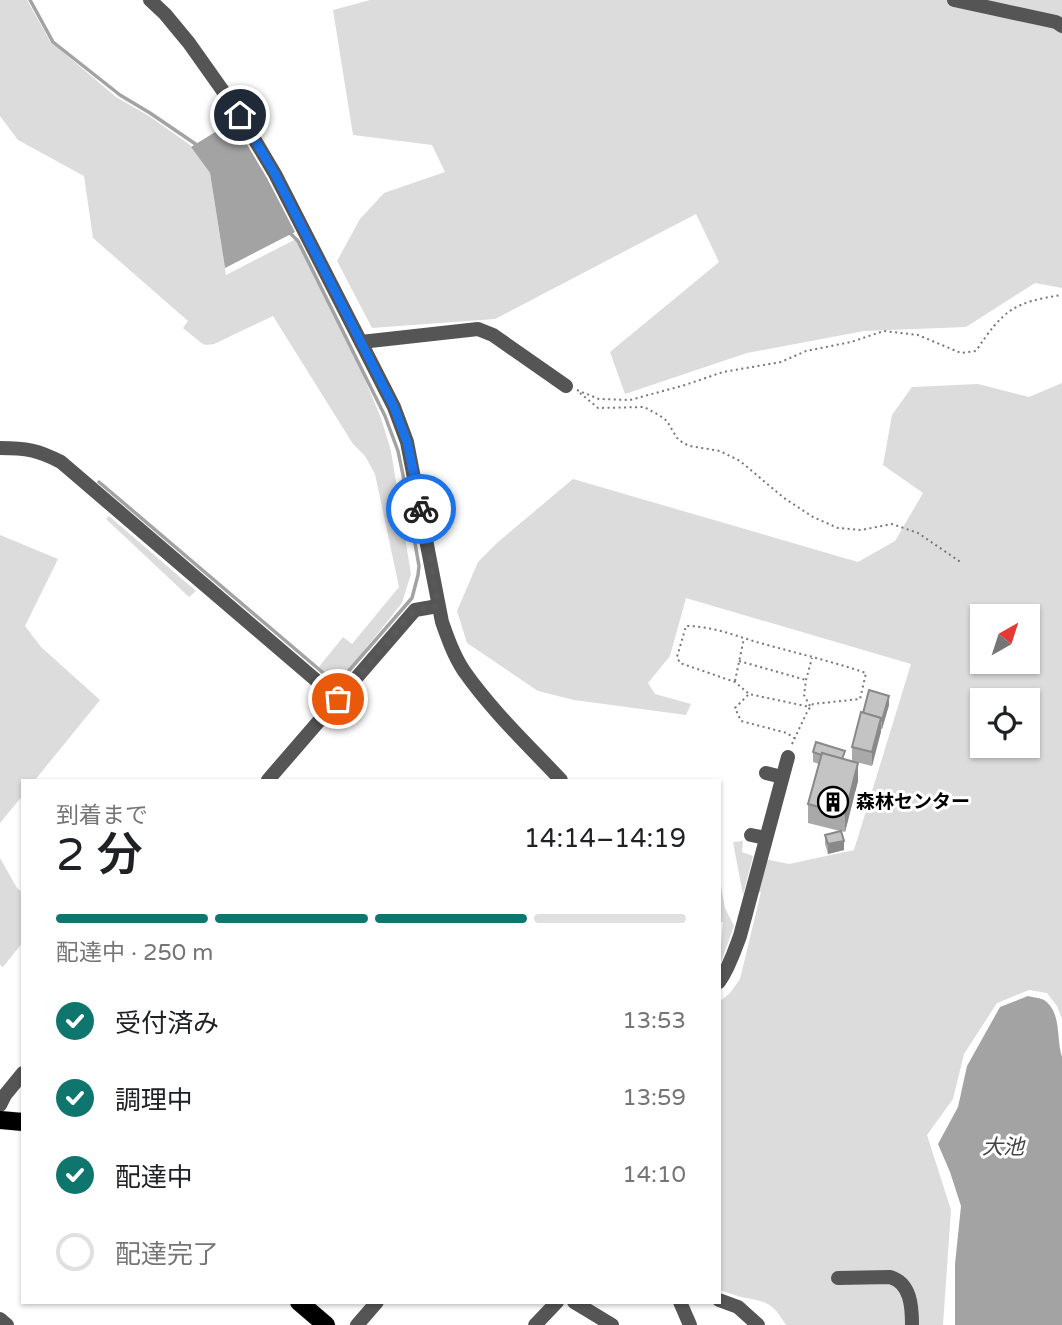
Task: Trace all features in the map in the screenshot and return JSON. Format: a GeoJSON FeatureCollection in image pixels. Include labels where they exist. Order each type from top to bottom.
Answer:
{"type":"FeatureCollection","features":[{"type":"Feature","properties":{"kind":"main road"},"geometry":{"type":"LineString","coordinates":[[0,1120],[21,1122]]}},
{"type":"Feature","properties":{"kind":"main road"},"geometry":{"type":"LineString","coordinates":[[301,1304],[326,1325]]}},
{"type":"Feature","properties":{"kind":"street"},"geometry":{"type":"LineString","coordinates":[[150,0],[190,43],[240,115],[275,174],[394,407],[407,442],[438,606],[449,642],[463,669],[557,779]]}},
{"type":"Feature","properties":{"kind":"street"},"geometry":{"type":"LineString","coordinates":[[954,0],[1056,22],[1062,26]]}},
{"type":"Feature","properties":{"kind":"street"},"geometry":{"type":"LineString","coordinates":[[361,342],[478,329],[493,335],[566,386]]}},
{"type":"Feature","properties":{"kind":"street"},"geometry":{"type":"LineString","coordinates":[[0,448],[24,448],[61,462],[338,699]]}},
{"type":"Feature","properties":{"kind":"street"},"geometry":{"type":"LineString","coordinates":[[269,779],[415,610],[438,606]]}},
{"type":"Feature","properties":{"kind":"street"},"geometry":{"type":"LineString","coordinates":[[721,979],[729,966],[740,936],[758,837],[788,757]]}},
{"type":"Feature","properties":{"kind":"street"},"geometry":{"type":"LineString","coordinates":[[766,773],[782,777]]}},
{"type":"Feature","properties":{"kind":"street"},"geometry":{"type":"LineString","coordinates":[[0,1105],[21,1075]]}},
{"type":"Feature","properties":{"kind":"street"},"geometry":{"type":"LineString","coordinates":[[838,1278],[897,1279],[909,1293],[912,1325]]}},
{"type":"Feature","properties":{"kind":"street"},"geometry":{"type":"LineString","coordinates":[[721,1301],[738,1307],[758,1325]]}},
{"type":"Feature","properties":{"kind":"street"},"geometry":{"type":"LineString","coordinates":[[356,1325],[375,1304]]}},
{"type":"Feature","properties":{"kind":"street"},"geometry":{"type":"LineString","coordinates":[[535,1325],[555,1304]]}},
{"type":"Feature","properties":{"kind":"street"},"geometry":{"type":"LineString","coordinates":[[577,1304],[612,1325]]}},
{"type":"Feature","properties":{"kind":"street"},"geometry":{"type":"LineString","coordinates":[[681,1304],[690,1325]]}},
{"type":"Feature","properties":{"kind":"street"},"geometry":{"type":"LineString","coordinates":[[0,1319],[7,1325]]}},
{"type":"Feature","properties":{"kind":"path"},"geometry":{"type":"LineString","coordinates":[[962,563],[918,533],[892,524],[862,530],[849,529],[838,528],[813,517],[784,498],[740,461],[720,451],[683,443],[667,421],[659,415],[644,407],[598,408],[577,390],[599,399],[630,400],[723,372],[780,362],[806,351],[851,342],[884,331],[918,335],[961,354],[976,351],[992,326],[1013,307],[1062,295]]}},
{"type":"Feature","properties":{"kind":"path"},"geometry":{"type":"LineString","coordinates":[[788,757],[810,707],[813,704],[860,699],[866,673],[700,626],[686,626],[677,657],[680,663],[735,682],[749,694],[810,707]]}},
{"type":"Feature","properties":{"kind":"path"},"geometry":{"type":"LineString","coordinates":[[735,682],[744,638]]}},
{"type":"Feature","properties":{"kind":"path"},"geometry":{"type":"LineString","coordinates":[[810,707],[804,695],[813,657]]}},
{"type":"Feature","properties":{"kind":"path"},"geometry":{"type":"LineString","coordinates":[[739,662],[806,680]]}},
{"type":"Feature","properties":{"kind":"path"},"geometry":{"type":"LineString","coordinates":[[749,694],[735,708],[741,721],[787,733],[795,738]]}},
{"type":"Feature","properties":{"kind":"shaded area"},"geometry":{"type":"Polygon","coordinates":[[[0,0],[27,0],[50,41],[116,97],[190,145],[210,173],[226,275],[296,239],[363,375],[381,418],[391,451],[411,574],[402,603],[346,673],[328,675],[318,668],[343,637],[352,644],[399,587],[375,474],[365,456],[353,444],[273,316],[214,344],[205,345],[183,328],[188,321],[93,238],[84,176],[18,140],[0,116],[0,0]]]}},
{"type":"Feature","properties":{"kind":"shaded area"},"geometry":{"type":"Polygon","coordinates":[[[370,0],[1062,0],[1062,288],[1035,283],[966,327],[864,331],[747,353],[625,394],[610,352],[719,262],[696,214],[495,319],[372,328],[337,261],[360,219],[384,193],[445,172],[432,145],[353,135],[333,10],[370,0]]]}},
{"type":"Feature","properties":{"kind":"shaded area"},"geometry":{"type":"Polygon","coordinates":[[[1062,383],[1062,1019],[1057,1006],[1047,993],[1029,990],[997,1003],[964,1054],[953,1099],[927,1135],[951,1210],[943,1325],[786,1325],[768,1304],[721,1291],[721,1000],[740,979],[761,892],[756,893],[765,859],[789,864],[854,850],[911,664],[686,598],[670,656],[648,683],[655,694],[691,704],[686,715],[574,700],[538,691],[467,643],[457,611],[478,562],[573,479],[858,562],[895,541],[923,493],[883,465],[892,415],[912,387],[978,384],[1029,397],[1062,383]]]}},
{"type":"Feature","properties":{"kind":"shaded area"},"geometry":{"type":"Polygon","coordinates":[[[109,516],[196,591],[189,597],[106,519],[109,516]]]}},
{"type":"Feature","properties":{"kind":"shaded area"},"geometry":{"type":"Polygon","coordinates":[[[0,535],[58,559],[25,626],[41,647],[100,700],[36,779],[21,779],[21,797],[0,823],[0,535]]]}},
{"type":"Feature","properties":{"kind":"shaded area"},"geometry":{"type":"Polygon","coordinates":[[[743,841],[742,852],[753,856],[743,895],[733,842],[743,841]]]}},
{"type":"Feature","properties":{"kind":"shaded area"},"geometry":{"type":"Polygon","coordinates":[[[0,858],[21,891],[21,944],[3,967],[0,965],[0,858]]]}},
{"type":"Feature","properties":{"kind":"shaded area"},"geometry":{"type":"Polygon","coordinates":[[[721,886],[725,908],[734,926],[721,962],[721,945],[721,886]]]}},
{"type":"Feature","properties":{"kind":"water"},"geometry":{"type":"Polygon","coordinates":[[[233,121],[295,232],[225,268],[210,173],[191,147],[233,121]]]}},
{"type":"Feature","properties":{"kind":"water","name":"大池"},"geometry":{"type":"Polygon","coordinates":[[[1028,996],[1044,1000],[1054,1011],[1062,1057],[1062,1325],[955,1325],[955,1264],[961,1206],[938,1144],[958,1107],[967,1066],[1000,1007],[1028,996]]]}},
{"type":"Feature","properties":{"kind":"building"},"geometry":{"type":"Polygon","coordinates":[[[869,690],[889,696],[882,720],[863,713],[869,690]]]}},
{"type":"Feature","properties":{"kind":"building"},"geometry":{"type":"Polygon","coordinates":[[[861,712],[881,718],[872,752],[852,747],[861,712]]]}},
{"type":"Feature","properties":{"kind":"building"},"geometry":{"type":"Polygon","coordinates":[[[816,742],[845,751],[842,759],[813,752],[816,742]]]}},
{"type":"Feature","properties":{"kind":"building"},"geometry":{"type":"Polygon","coordinates":[[[822,753],[858,763],[845,814],[808,804],[822,753]]]}},
{"type":"Feature","properties":{"kind":"building"},"geometry":{"type":"Polygon","coordinates":[[[841,831],[844,841],[828,844],[825,835],[841,831]]]}},
{"type":"Feature","properties":{"kind":"waterway"},"geometry":{"type":"LineString","coordinates":[[30,0],[53,42],[120,95],[197,145]]}},
{"type":"Feature","properties":{"kind":"waterway"},"geometry":{"type":"LineString","coordinates":[[99,482],[328,677],[346,674],[412,598],[419,566],[398,451],[385,416],[298,241],[290,233]]}},
{"type":"Feature","properties":{"kind":"way so far"},"geometry":{"type":"LineString","coordinates":[[338,699],[415,610],[438,606],[421,509]]}},
{"type":"Feature","properties":{"kind":"place","name":"森林センター"},"geometry":{"type":"Point","coordinates":[833,802]}},
{"type":"Feature","properties":{"kind":"route"},"geometry":{"type":"LineString","coordinates":[[240,115],[275,174],[394,407],[407,442],[421,509]]}}]}
